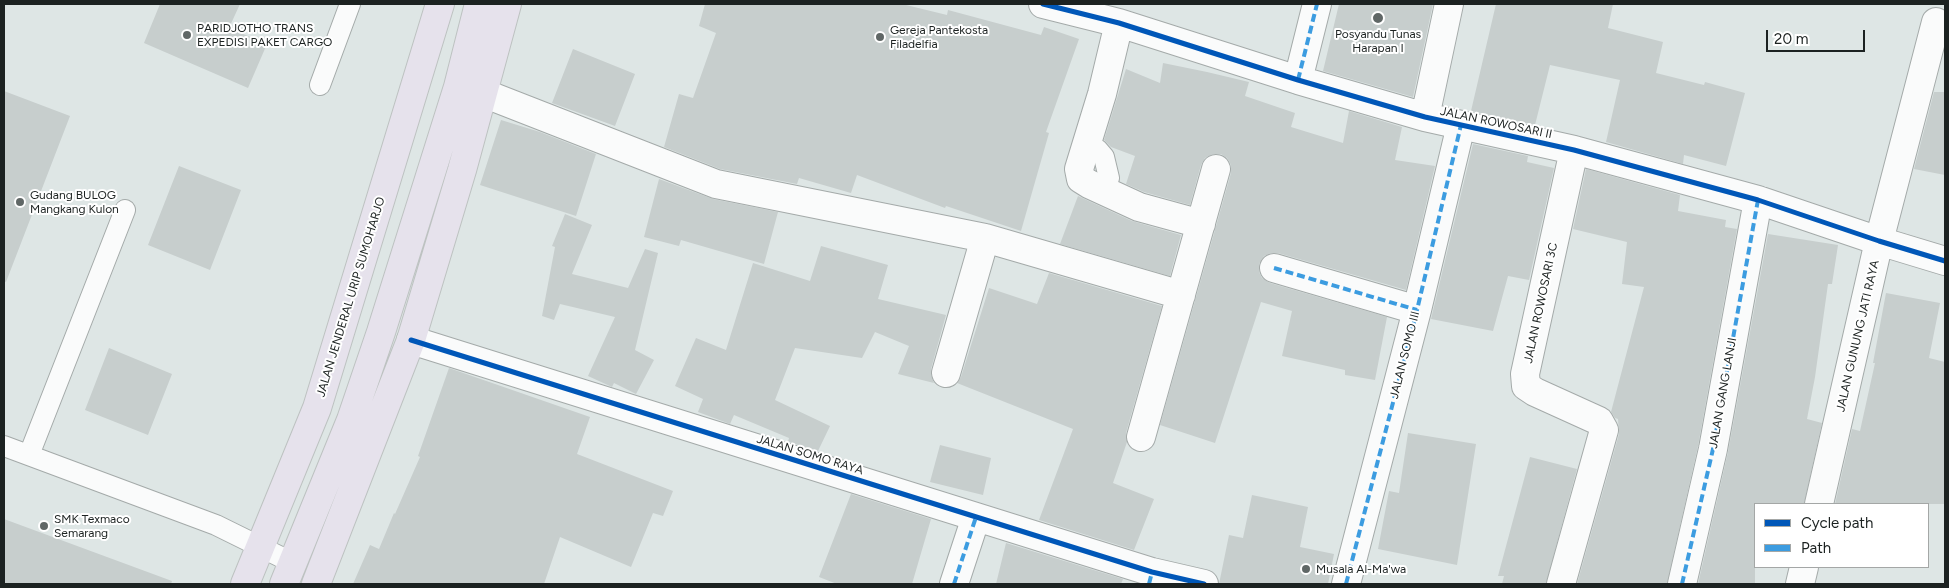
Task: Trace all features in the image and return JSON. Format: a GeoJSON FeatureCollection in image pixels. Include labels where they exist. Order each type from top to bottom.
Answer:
{"type":"FeatureCollection","features":[{"type":"Feature","properties":{"kind":"highway","name":"JALAN JENDERAL URIP SUMOHARJO"},"geometry":{"type":"LineString","coordinates":[[245,584],[317,408],[440,4]]}},
{"type":"Feature","properties":{"kind":"highway"},"geometry":{"type":"LineString","coordinates":[[289,573],[351,420],[381,332],[458,87],[479,4]]}},
{"type":"Feature","properties":{"kind":"highway"},"geometry":{"type":"LineString","coordinates":[[316,584],[410,340],[462,170],[507,4]]}},
{"type":"Feature","properties":{"kind":"street","name":"JALAN ROWOSARI II"},"geometry":{"type":"LineString","coordinates":[[1044,4],[1119,23],[1298,80],[1425,117],[1574,150],[1758,200],[1945,261]]}},
{"type":"Feature","properties":{"kind":"street"},"geometry":{"type":"LineString","coordinates":[[1298,80],[1318,4]]}},
{"type":"Feature","properties":{"kind":"street"},"geometry":{"type":"LineString","coordinates":[[1425,117],[1449,4]]}},
{"type":"Feature","properties":{"kind":"street","name":"JALAN GUNUNG JATI RAYA"},"geometry":{"type":"LineString","coordinates":[[1819,503],[1879,241],[1936,22]]}},
{"type":"Feature","properties":{"kind":"street"},"geometry":{"type":"LineString","coordinates":[[1119,23],[1102,94],[1079,169],[1081,179],[1139,207],[1201,224]]}},
{"type":"Feature","properties":{"kind":"street"},"geometry":{"type":"LineString","coordinates":[[483,93],[716,184],[985,238],[1181,295]]}},
{"type":"Feature","properties":{"kind":"street","name":"JALAN SOMO III"},"geometry":{"type":"LineString","coordinates":[[1346,584],[1417,310],[1461,125]]}},
{"type":"Feature","properties":{"kind":"street","name":"JALAN ROWOSARI 3C"},"geometry":{"type":"LineString","coordinates":[[1561,584],[1604,430],[1599,421],[1535,392],[1526,386],[1525,374],[1574,150]]}},
{"type":"Feature","properties":{"kind":"street"},"geometry":{"type":"LineString","coordinates":[[1141,437],[1216,169]]}},
{"type":"Feature","properties":{"kind":"street","name":"JALAN GANG LANJI"},"geometry":{"type":"LineString","coordinates":[[1682,584],[1713,449],[1758,200]]}},
{"type":"Feature","properties":{"kind":"street"},"geometry":{"type":"LineString","coordinates":[[946,373],[985,238]]}},
{"type":"Feature","properties":{"kind":"street"},"geometry":{"type":"LineString","coordinates":[[1274,268],[1417,310]]}},
{"type":"Feature","properties":{"kind":"street","name":"JALAN SOMO RAYA"},"geometry":{"type":"LineString","coordinates":[[410,340],[976,517],[1150,578],[1204,584]]}},
{"type":"Feature","properties":{"kind":"street"},"geometry":{"type":"LineString","coordinates":[[954,584],[976,517]]}},
{"type":"Feature","properties":{"kind":"street"},"geometry":{"type":"LineString","coordinates":[[1800,584],[1804,568]]}},
{"type":"Feature","properties":{"kind":"lane"},"geometry":{"type":"LineString","coordinates":[[320,85],[350,4]]}},
{"type":"Feature","properties":{"kind":"lane"},"geometry":{"type":"LineString","coordinates":[[29,455],[125,210]]}},
{"type":"Feature","properties":{"kind":"lane"},"geometry":{"type":"LineString","coordinates":[[4,446],[216,525],[260,547],[289,573]]}},
{"type":"Feature","properties":{"kind":"building","name":"PARIDJOTHO TRANS EXPEDISI PAKET CARGO"},"geometry":{"type":"Polygon","coordinates":[[[160,4],[240,4],[229,28],[267,44],[248,88],[144,43],[160,4]]]}},
{"type":"Feature","properties":{"kind":"building"},"geometry":{"type":"Polygon","coordinates":[[[705,4],[902,4],[947,15],[948,10],[1041,35],[1044,27],[1079,39],[1046,132],[1049,133],[1021,231],[946,206],[945,208],[857,175],[851,193],[799,178],[797,184],[720,169],[664,147],[679,94],[693,98],[716,33],[699,26],[705,4]]]}},
{"type":"Feature","properties":{"kind":"building"},"geometry":{"type":"Polygon","coordinates":[[[1339,4],[1433,4],[1413,97],[1323,71],[1339,4]]]}},
{"type":"Feature","properties":{"kind":"building"},"geometry":{"type":"Polygon","coordinates":[[[1496,4],[1613,4],[1608,28],[1663,42],[1656,73],[1704,85],[1705,82],[1745,93],[1726,166],[1684,155],[1683,164],[1606,142],[1620,80],[1550,65],[1535,125],[1471,111],[1496,4]]]}},
{"type":"Feature","properties":{"kind":"building"},"geometry":{"type":"Polygon","coordinates":[[[573,49],[635,74],[615,126],[552,103],[573,49]]]}},
{"type":"Feature","properties":{"kind":"building"},"geometry":{"type":"Polygon","coordinates":[[[1163,63],[1249,82],[1245,96],[1295,113],[1291,127],[1343,143],[1349,111],[1402,127],[1395,160],[1435,166],[1406,290],[1278,253],[1264,256],[1259,264],[1259,272],[1262,278],[1270,283],[1387,317],[1375,380],[1345,375],[1345,370],[1282,356],[1292,311],[1261,302],[1215,443],[1160,425],[1231,173],[1231,165],[1227,158],[1221,154],[1213,154],[1205,158],[1201,165],[1190,205],[1144,192],[1126,184],[1135,156],[1111,147],[1104,140],[1126,69],[1160,83],[1163,63]]]}},
{"type":"Feature","properties":{"kind":"building","name":"Gudang BULOG Mangkang Kulon"},"geometry":{"type":"Polygon","coordinates":[[[4,91],[70,116],[6,282],[4,281],[4,91]]]}},
{"type":"Feature","properties":{"kind":"building"},"geometry":{"type":"Polygon","coordinates":[[[1934,92],[1945,92],[1945,175],[1914,169],[1934,92]]]}},
{"type":"Feature","properties":{"kind":"building"},"geometry":{"type":"Polygon","coordinates":[[[501,120],[540,132],[596,154],[576,216],[480,185],[501,120]]]}},
{"type":"Feature","properties":{"kind":"building"},"geometry":{"type":"Polygon","coordinates":[[[1473,144],[1528,156],[1527,162],[1554,168],[1529,280],[1508,276],[1493,331],[1431,319],[1473,144]]]}},
{"type":"Feature","properties":{"kind":"building"},"geometry":{"type":"Polygon","coordinates":[[[179,166],[241,190],[210,270],[148,245],[179,166]]]}},
{"type":"Feature","properties":{"kind":"building"},"geometry":{"type":"Polygon","coordinates":[[[1586,169],[1680,195],[1678,211],[1726,220],[1725,227],[1737,229],[1698,446],[1667,584],[1577,584],[1619,434],[1618,419],[1611,412],[1644,287],[1622,284],[1627,242],[1573,229],[1586,169]]]}},
{"type":"Feature","properties":{"kind":"building"},"geometry":{"type":"Polygon","coordinates":[[[659,179],[713,199],[778,212],[764,264],[681,240],[679,246],[644,237],[659,179]]]}},
{"type":"Feature","properties":{"kind":"building"},"geometry":{"type":"Polygon","coordinates":[[[1078,196],[1132,221],[1181,235],[1170,276],[1060,244],[1078,196]]]}},
{"type":"Feature","properties":{"kind":"building"},"geometry":{"type":"Polygon","coordinates":[[[565,214],[592,225],[572,274],[628,288],[645,249],[658,253],[635,350],[654,360],[636,394],[614,383],[612,387],[588,376],[615,317],[560,304],[554,320],[542,316],[555,247],[552,246],[565,214]]]}},
{"type":"Feature","properties":{"kind":"building"},"geometry":{"type":"Polygon","coordinates":[[[1768,234],[1838,245],[1832,284],[1828,284],[1807,419],[1822,423],[1804,503],[1754,503],[1755,584],[1698,584],[1728,452],[1768,234]]]}},
{"type":"Feature","properties":{"kind":"building"},"geometry":{"type":"Polygon","coordinates":[[[821,246],[888,265],[878,299],[946,315],[931,369],[934,383],[898,374],[909,346],[875,332],[862,358],[795,348],[775,400],[830,426],[818,451],[788,442],[789,438],[734,415],[730,424],[698,412],[703,399],[675,386],[696,338],[726,350],[753,263],[810,281],[821,246]]]}},
{"type":"Feature","properties":{"kind":"building"},"geometry":{"type":"Polygon","coordinates":[[[1049,273],[1162,306],[1126,433],[1127,442],[1113,483],[1154,499],[1134,550],[1039,520],[1073,429],[957,383],[961,377],[989,288],[1037,304],[1049,273]]]}},
{"type":"Feature","properties":{"kind":"building"},"geometry":{"type":"Polygon","coordinates":[[[1886,293],[1940,303],[1929,358],[1945,362],[1945,504],[1835,503],[1852,429],[1860,431],[1875,363],[1873,363],[1886,293]]]}},
{"type":"Feature","properties":{"kind":"building"},"geometry":{"type":"Polygon","coordinates":[[[109,348],[172,374],[148,435],[85,410],[109,348]]]}},
{"type":"Feature","properties":{"kind":"building"},"geometry":{"type":"Polygon","coordinates":[[[449,368],[590,417],[577,454],[673,491],[663,516],[653,513],[631,567],[560,537],[544,584],[353,584],[370,545],[379,549],[395,514],[420,457],[418,456],[449,368]]]}},
{"type":"Feature","properties":{"kind":"building"},"geometry":{"type":"Polygon","coordinates":[[[1408,433],[1476,444],[1457,565],[1378,549],[1389,491],[1399,493],[1408,433]]]}},
{"type":"Feature","properties":{"kind":"building"},"geometry":{"type":"Polygon","coordinates":[[[940,445],[991,458],[983,495],[930,482],[940,445]]]}},
{"type":"Feature","properties":{"kind":"building"},"geometry":{"type":"Polygon","coordinates":[[[1530,457],[1577,469],[1546,584],[1502,584],[1504,576],[1498,576],[1530,457]]]}},
{"type":"Feature","properties":{"kind":"building"},"geometry":{"type":"Polygon","coordinates":[[[851,494],[931,519],[912,584],[837,584],[819,577],[851,494]]]}},
{"type":"Feature","properties":{"kind":"building"},"geometry":{"type":"Polygon","coordinates":[[[1252,495],[1308,507],[1300,547],[1334,554],[1328,584],[1219,584],[1229,535],[1243,538],[1252,495]]]}},
{"type":"Feature","properties":{"kind":"building","name":"SMK Texmaco Semarang"},"geometry":{"type":"Polygon","coordinates":[[[4,519],[172,581],[171,584],[4,584],[4,519]]]}},
{"type":"Feature","properties":{"kind":"building"},"geometry":{"type":"Polygon","coordinates":[[[1006,543],[1123,579],[1121,584],[996,584],[1006,543]]]}},
{"type":"Feature","properties":{"kind":"marked path"},"geometry":{"type":"LineString","coordinates":[[1298,80],[1317,4]]}},
{"type":"Feature","properties":{"kind":"marked path"},"geometry":{"type":"LineString","coordinates":[[1346,584],[1417,310],[1461,125]]}},
{"type":"Feature","properties":{"kind":"marked path"},"geometry":{"type":"LineString","coordinates":[[1682,584],[1713,449],[1758,200]]}},
{"type":"Feature","properties":{"kind":"marked path"},"geometry":{"type":"LineString","coordinates":[[1274,268],[1417,310]]}},
{"type":"Feature","properties":{"kind":"marked path"},"geometry":{"type":"LineString","coordinates":[[954,584],[976,517]]}},
{"type":"Feature","properties":{"kind":"marked path"},"geometry":{"type":"LineString","coordinates":[[1149,584],[1152,572]]}},
{"type":"Feature","properties":{"kind":"cycle path"},"geometry":{"type":"LineString","coordinates":[[1043,4],[1119,23],[1298,80],[1425,117],[1574,150],[1758,200],[1945,261]]}},
{"type":"Feature","properties":{"kind":"cycle path"},"geometry":{"type":"LineString","coordinates":[[411,340],[1152,572],[1204,584]]}},
{"type":"Feature","properties":{"kind":"place","name":"Posyandu Tunas Harapan I"},"geometry":{"type":"Point","coordinates":[1378,18]}},
{"type":"Feature","properties":{"kind":"place","name":"PARIDJOTHO TRANS EXPEDISI PAKET CARGO"},"geometry":{"type":"Point","coordinates":[187,35]}},
{"type":"Feature","properties":{"kind":"place","name":"Gereja Pantekosta Filadelfia"},"geometry":{"type":"Point","coordinates":[880,37]}},
{"type":"Feature","properties":{"kind":"place","name":"Gudang BULOG Mangkang Kulon"},"geometry":{"type":"Point","coordinates":[20,202]}},
{"type":"Feature","properties":{"kind":"place","name":"SMK Texmaco Semarang"},"geometry":{"type":"Point","coordinates":[44,526]}},
{"type":"Feature","properties":{"kind":"place","name":"Musala Al-Ma'wa"},"geometry":{"type":"Point","coordinates":[1306,569]}}]}
